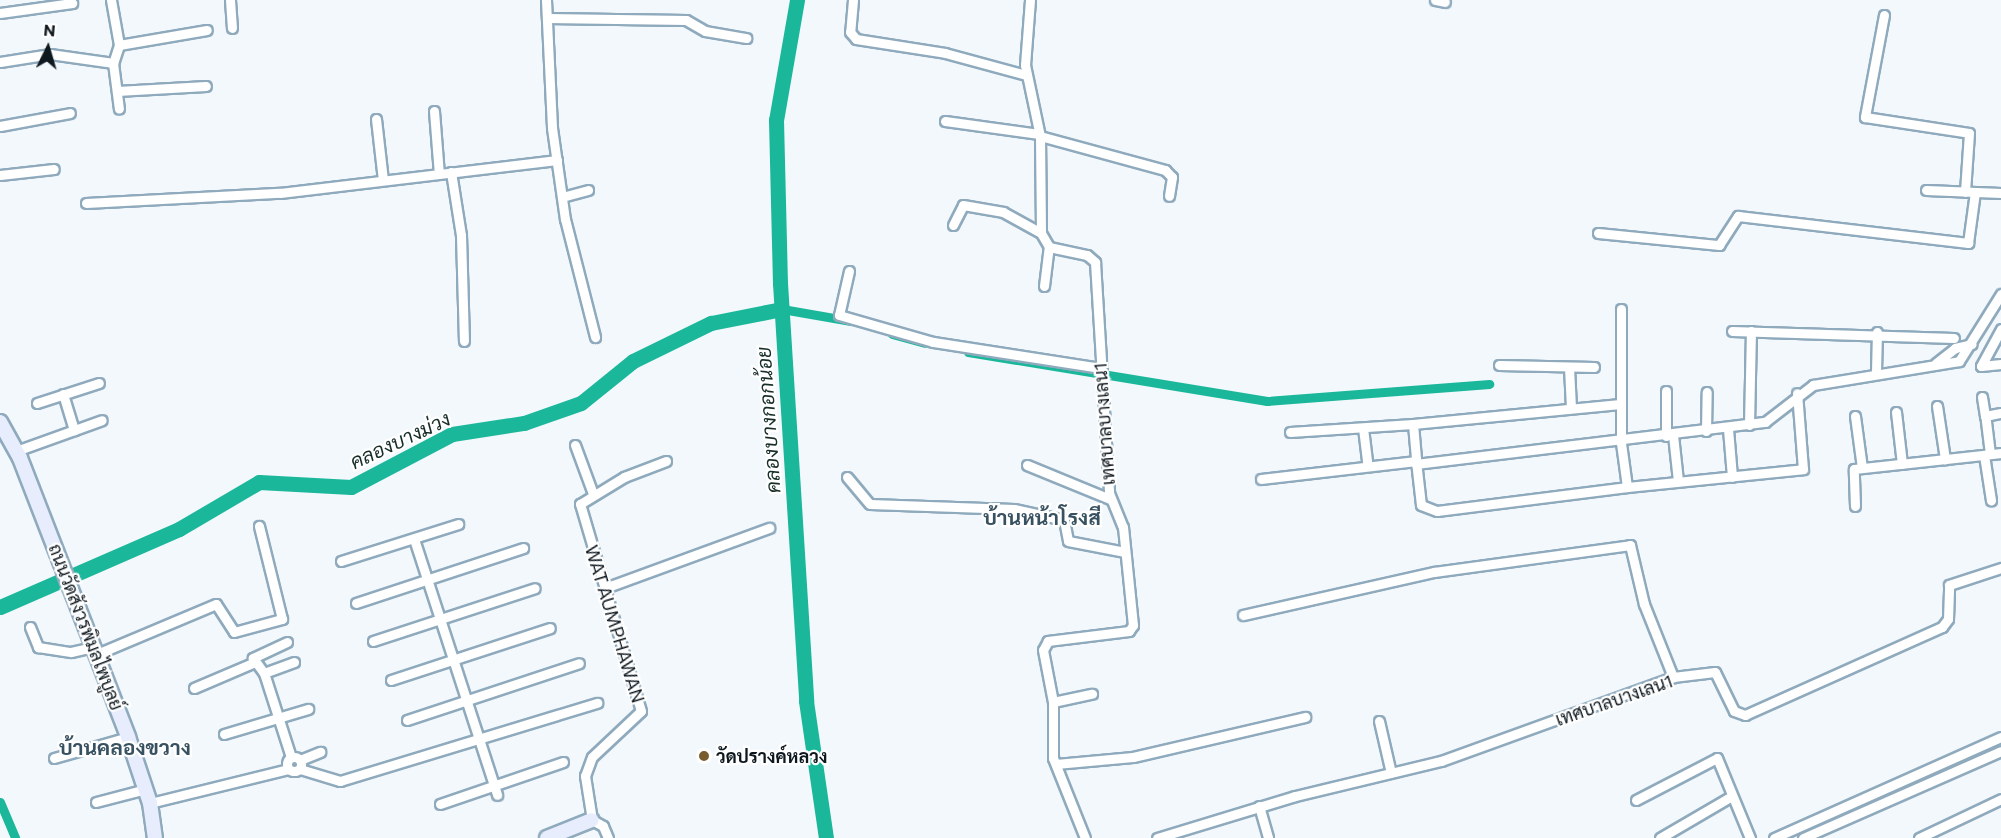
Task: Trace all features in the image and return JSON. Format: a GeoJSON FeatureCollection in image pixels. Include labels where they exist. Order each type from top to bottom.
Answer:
{"type":"FeatureCollection","features":[{"type":"Feature","properties":{"kind":"street"},"geometry":{"type":"LineString","coordinates":[[15,0],[17,11]]}},
{"type":"Feature","properties":{"kind":"street"},"geometry":{"type":"LineString","coordinates":[[111,0],[119,45],[113,63],[119,109]]}},
{"type":"Feature","properties":{"kind":"street"},"geometry":{"type":"LineString","coordinates":[[230,0],[232,28]]}},
{"type":"Feature","properties":{"kind":"street"},"geometry":{"type":"LineString","coordinates":[[546,0],[557,160],[562,197],[595,337]]}},
{"type":"Feature","properties":{"kind":"street"},"geometry":{"type":"LineString","coordinates":[[853,0],[850,32],[856,39],[945,53],[1026,75]]}},
{"type":"Feature","properties":{"kind":"street"},"geometry":{"type":"LineString","coordinates":[[1030,0],[1026,75],[1040,135],[1038,198],[1041,233],[1049,247],[1044,286]]}},
{"type":"Feature","properties":{"kind":"street"},"geometry":{"type":"LineString","coordinates":[[0,14],[72,3]]}},
{"type":"Feature","properties":{"kind":"street"},"geometry":{"type":"LineString","coordinates":[[1884,15],[1865,117],[1969,133],[1965,192]]}},
{"type":"Feature","properties":{"kind":"street"},"geometry":{"type":"LineString","coordinates":[[547,18],[686,20],[705,32],[746,38]]}},
{"type":"Feature","properties":{"kind":"street"},"geometry":{"type":"LineString","coordinates":[[119,45],[207,30]]}},
{"type":"Feature","properties":{"kind":"street"},"geometry":{"type":"LineString","coordinates":[[0,62],[64,55],[113,63]]}},
{"type":"Feature","properties":{"kind":"street"},"geometry":{"type":"LineString","coordinates":[[117,91],[206,86]]}},
{"type":"Feature","properties":{"kind":"street"},"geometry":{"type":"LineString","coordinates":[[434,111],[439,174]]}},
{"type":"Feature","properties":{"kind":"street"},"geometry":{"type":"LineString","coordinates":[[0,126],[70,114]]}},
{"type":"Feature","properties":{"kind":"street"},"geometry":{"type":"LineString","coordinates":[[376,119],[383,180]]}},
{"type":"Feature","properties":{"kind":"street"},"geometry":{"type":"LineString","coordinates":[[945,121],[1040,135],[1165,170],[1172,177],[1169,196]]}},
{"type":"Feature","properties":{"kind":"street"},"geometry":{"type":"LineString","coordinates":[[86,203],[279,193],[557,160]]}},
{"type":"Feature","properties":{"kind":"street"},"geometry":{"type":"LineString","coordinates":[[0,175],[54,169]]}},
{"type":"Feature","properties":{"kind":"street"},"geometry":{"type":"LineString","coordinates":[[451,172],[461,234],[464,341]]}},
{"type":"Feature","properties":{"kind":"street"},"geometry":{"type":"LineString","coordinates":[[562,197],[588,190]]}},
{"type":"Feature","properties":{"kind":"street"},"geometry":{"type":"LineString","coordinates":[[1926,190],[2001,193]]}},
{"type":"Feature","properties":{"kind":"street"},"geometry":{"type":"LineString","coordinates":[[1598,233],[1719,245],[1738,216],[1968,243],[1975,192]]}},
{"type":"Feature","properties":{"kind":"street"},"geometry":{"type":"LineString","coordinates":[[953,225],[963,205],[1003,212],[1041,233]]}},
{"type":"Feature","properties":{"kind":"street","name":"เทศบาลบางเลน1"},"geometry":{"type":"LineString","coordinates":[[1049,247],[1087,255],[1095,262],[1110,499],[1123,526],[1132,629],[1048,641],[1043,654],[1053,702],[1057,765],[1065,779],[1085,838]]}},
{"type":"Feature","properties":{"kind":"street"},"geometry":{"type":"LineString","coordinates":[[849,271],[839,315],[933,342],[1101,369]]}},
{"type":"Feature","properties":{"kind":"street"},"geometry":{"type":"LineString","coordinates":[[1261,479],[1368,466],[1621,443],[1749,425],[1775,415],[1797,393],[1813,385],[1876,372],[1959,361],[1972,344],[2001,294]]}},
{"type":"Feature","properties":{"kind":"street"},"geometry":{"type":"LineString","coordinates":[[1621,309],[1621,443],[1628,487]]}},
{"type":"Feature","properties":{"kind":"street"},"geometry":{"type":"LineString","coordinates":[[2001,329],[1981,366],[2001,364]]}},
{"type":"Feature","properties":{"kind":"street"},"geometry":{"type":"LineString","coordinates":[[1732,331],[1877,332],[1954,338]]}},
{"type":"Feature","properties":{"kind":"street"},"geometry":{"type":"LineString","coordinates":[[1749,425],[1751,331]]}},
{"type":"Feature","properties":{"kind":"street"},"geometry":{"type":"LineString","coordinates":[[1876,372],[1877,332]]}},
{"type":"Feature","properties":{"kind":"street"},"geometry":{"type":"LineString","coordinates":[[1498,365],[1594,367]]}},
{"type":"Feature","properties":{"kind":"street"},"geometry":{"type":"LineString","coordinates":[[1569,367],[1571,408]]}},
{"type":"Feature","properties":{"kind":"street"},"geometry":{"type":"LineString","coordinates":[[37,403],[99,383]]}},
{"type":"Feature","properties":{"kind":"street"},"geometry":{"type":"LineString","coordinates":[[1666,390],[1670,436],[1678,481]]}},
{"type":"Feature","properties":{"kind":"street"},"geometry":{"type":"LineString","coordinates":[[1706,430],[1707,392]]}},
{"type":"Feature","properties":{"kind":"street"},"geometry":{"type":"LineString","coordinates":[[1413,424],[1421,505],[1437,511],[1678,481],[1803,469],[1797,393]]}},
{"type":"Feature","properties":{"kind":"street"},"geometry":{"type":"LineString","coordinates":[[63,394],[74,430]]}},
{"type":"Feature","properties":{"kind":"street"},"geometry":{"type":"LineString","coordinates":[[1982,397],[1991,500]]}},
{"type":"Feature","properties":{"kind":"street"},"geometry":{"type":"LineString","coordinates":[[1290,432],[1413,424],[1620,404]]}},
{"type":"Feature","properties":{"kind":"street"},"geometry":{"type":"LineString","coordinates":[[1937,406],[1945,459]]}},
{"type":"Feature","properties":{"kind":"street"},"geometry":{"type":"LineString","coordinates":[[1896,412],[1902,464]]}},
{"type":"Feature","properties":{"kind":"street"},"geometry":{"type":"LineString","coordinates":[[1985,416],[2001,413]]}},
{"type":"Feature","properties":{"kind":"street"},"geometry":{"type":"LineString","coordinates":[[1855,416],[1862,468]]}},
{"type":"Feature","properties":{"kind":"street"},"geometry":{"type":"LineString","coordinates":[[16,451],[102,420]]}},
{"type":"Feature","properties":{"kind":"street","name":"ถนนวัดสังวรพิมลไพบูลย์"},"geometry":{"type":"LineString","coordinates":[[0,422],[16,451],[61,561],[128,737],[150,803],[155,838]]}},
{"type":"Feature","properties":{"kind":"street"},"geometry":{"type":"LineString","coordinates":[[1363,428],[1368,466]]}},
{"type":"Feature","properties":{"kind":"street"},"geometry":{"type":"LineString","coordinates":[[1728,429],[1732,477]]}},
{"type":"Feature","properties":{"kind":"street"},"geometry":{"type":"LineString","coordinates":[[575,445],[592,494],[666,461]]}},
{"type":"Feature","properties":{"kind":"street"},"geometry":{"type":"LineString","coordinates":[[1855,506],[1854,469],[2001,453]]}},
{"type":"Feature","properties":{"kind":"street"},"geometry":{"type":"LineString","coordinates":[[1027,465],[1110,499]]}},
{"type":"Feature","properties":{"kind":"street"},"geometry":{"type":"LineString","coordinates":[[847,477],[870,504],[1014,509],[1064,520],[1068,541],[1125,552]]}},
{"type":"Feature","properties":{"kind":"street","name":"WAT AUMPHAWAN"},"geometry":{"type":"LineString","coordinates":[[592,494],[580,510],[641,711],[592,758],[585,776],[592,820]]}},
{"type":"Feature","properties":{"kind":"street"},"geometry":{"type":"LineString","coordinates":[[341,561],[458,524]]}},
{"type":"Feature","properties":{"kind":"street"},"geometry":{"type":"LineString","coordinates":[[30,627],[38,647],[71,652],[95,650],[216,604],[234,633],[282,619],[260,546],[259,526]]}},
{"type":"Feature","properties":{"kind":"street"},"geometry":{"type":"LineString","coordinates":[[605,588],[768,528]]}},
{"type":"Feature","properties":{"kind":"street"},"geometry":{"type":"LineString","coordinates":[[414,539],[441,619],[450,660],[463,702],[496,791]]}},
{"type":"Feature","properties":{"kind":"street"},"geometry":{"type":"LineString","coordinates":[[1243,615],[1434,572],[1630,545],[1644,604],[1673,677]]}},
{"type":"Feature","properties":{"kind":"street"},"geometry":{"type":"LineString","coordinates":[[356,603],[523,548]]}},
{"type":"Feature","properties":{"kind":"street","name":"เทศบาลบางเลน1"},"geometry":{"type":"LineString","coordinates":[[1157,838],[1259,806],[1441,761],[1673,677],[1715,672],[1734,711],[1745,715],[1942,627],[1948,619],[1949,585],[2001,568]]}},
{"type":"Feature","properties":{"kind":"street"},"geometry":{"type":"LineString","coordinates":[[373,641],[535,588]]}},
{"type":"Feature","properties":{"kind":"street"},"geometry":{"type":"LineString","coordinates":[[391,680],[550,628]]}},
{"type":"Feature","properties":{"kind":"street"},"geometry":{"type":"LineString","coordinates":[[287,642],[255,655],[255,662],[264,673],[279,719],[297,762],[340,781],[597,703]]}},
{"type":"Feature","properties":{"kind":"street"},"geometry":{"type":"LineString","coordinates":[[194,688],[255,662]]}},
{"type":"Feature","properties":{"kind":"street"},"geometry":{"type":"LineString","coordinates":[[264,673],[294,662]]}},
{"type":"Feature","properties":{"kind":"street"},"geometry":{"type":"LineString","coordinates":[[407,720],[579,663]]}},
{"type":"Feature","properties":{"kind":"street"},"geometry":{"type":"LineString","coordinates":[[1053,702],[1092,694]]}},
{"type":"Feature","properties":{"kind":"street"},"geometry":{"type":"LineString","coordinates":[[224,734],[308,709]]}},
{"type":"Feature","properties":{"kind":"street"},"geometry":{"type":"LineString","coordinates":[[1057,765],[1133,757],[1305,717]]}},
{"type":"Feature","properties":{"kind":"street"},"geometry":{"type":"LineString","coordinates":[[1379,721],[1391,773]]}},
{"type":"Feature","properties":{"kind":"street"},"geometry":{"type":"LineString","coordinates":[[54,758],[128,737]]}},
{"type":"Feature","properties":{"kind":"street"},"geometry":{"type":"LineString","coordinates":[[1774,838],[2000,740]]}},
{"type":"Feature","properties":{"kind":"street"},"geometry":{"type":"LineString","coordinates":[[1803,838],[2001,751]]}},
{"type":"Feature","properties":{"kind":"street"},"geometry":{"type":"LineString","coordinates":[[150,803],[288,769],[297,762],[320,752]]}},
{"type":"Feature","properties":{"kind":"street"},"geometry":{"type":"LineString","coordinates":[[1636,800],[1712,757],[1721,763],[1748,838]]}},
{"type":"Feature","properties":{"kind":"street"},"geometry":{"type":"LineString","coordinates":[[440,804],[496,791],[562,762]]}},
{"type":"Feature","properties":{"kind":"street"},"geometry":{"type":"LineString","coordinates":[[1940,765],[1945,777]]}},
{"type":"Feature","properties":{"kind":"street"},"geometry":{"type":"LineString","coordinates":[[96,802],[146,789]]}},
{"type":"Feature","properties":{"kind":"street"},"geometry":{"type":"LineString","coordinates":[[1884,790],[1889,802]]}},
{"type":"Feature","properties":{"kind":"street"},"geometry":{"type":"LineString","coordinates":[[1660,838],[1732,796]]}},
{"type":"Feature","properties":{"kind":"street"},"geometry":{"type":"LineString","coordinates":[[1920,838],[2001,799]]}},
{"type":"Feature","properties":{"kind":"street"},"geometry":{"type":"LineString","coordinates":[[1259,806],[1268,838]]}},
{"type":"Feature","properties":{"kind":"street"},"geometry":{"type":"LineString","coordinates":[[1827,815],[1832,826]]}},
{"type":"Feature","properties":{"kind":"street"},"geometry":{"type":"LineString","coordinates":[[547,838],[592,820],[603,826],[608,838]]}},
{"type":"Feature","properties":{"kind":"waterway","name":"คลองบางกอกน้อย"},"geometry":{"type":"LineString","coordinates":[[797,0],[776,120],[780,283],[806,701],[826,838]]}},
{"type":"Feature","properties":{"kind":"waterway"},"geometry":{"type":"LineString","coordinates":[[782,309],[851,321]]}},
{"type":"Feature","properties":{"kind":"waterway","name":"คลองบางม่วง"},"geometry":{"type":"LineString","coordinates":[[0,607],[179,529],[259,482],[351,487],[452,434],[524,423],[581,403],[633,361],[711,323],[782,309]]}},
{"type":"Feature","properties":{"kind":"waterway"},"geometry":{"type":"LineString","coordinates":[[892,334],[925,343]]}},
{"type":"Feature","properties":{"kind":"waterway"},"geometry":{"type":"LineString","coordinates":[[968,352],[1267,401],[1489,384]]}},
{"type":"Feature","properties":{"kind":"waterway"},"geometry":{"type":"LineString","coordinates":[[0,802],[15,838]]}},
{"type":"Feature","properties":{"kind":"place","name":"วัดปรางค์หลวง"},"geometry":{"type":"Point","coordinates":[704,756]}},
{"type":"Feature","properties":{"kind":"district","name":"บ้านหน้าโรงสี"},"geometry":{"type":"Point","coordinates":[1042,517]}},
{"type":"Feature","properties":{"kind":"district","name":"บ้านคลองขวาง"},"geometry":{"type":"Point","coordinates":[125,747]}}]}
